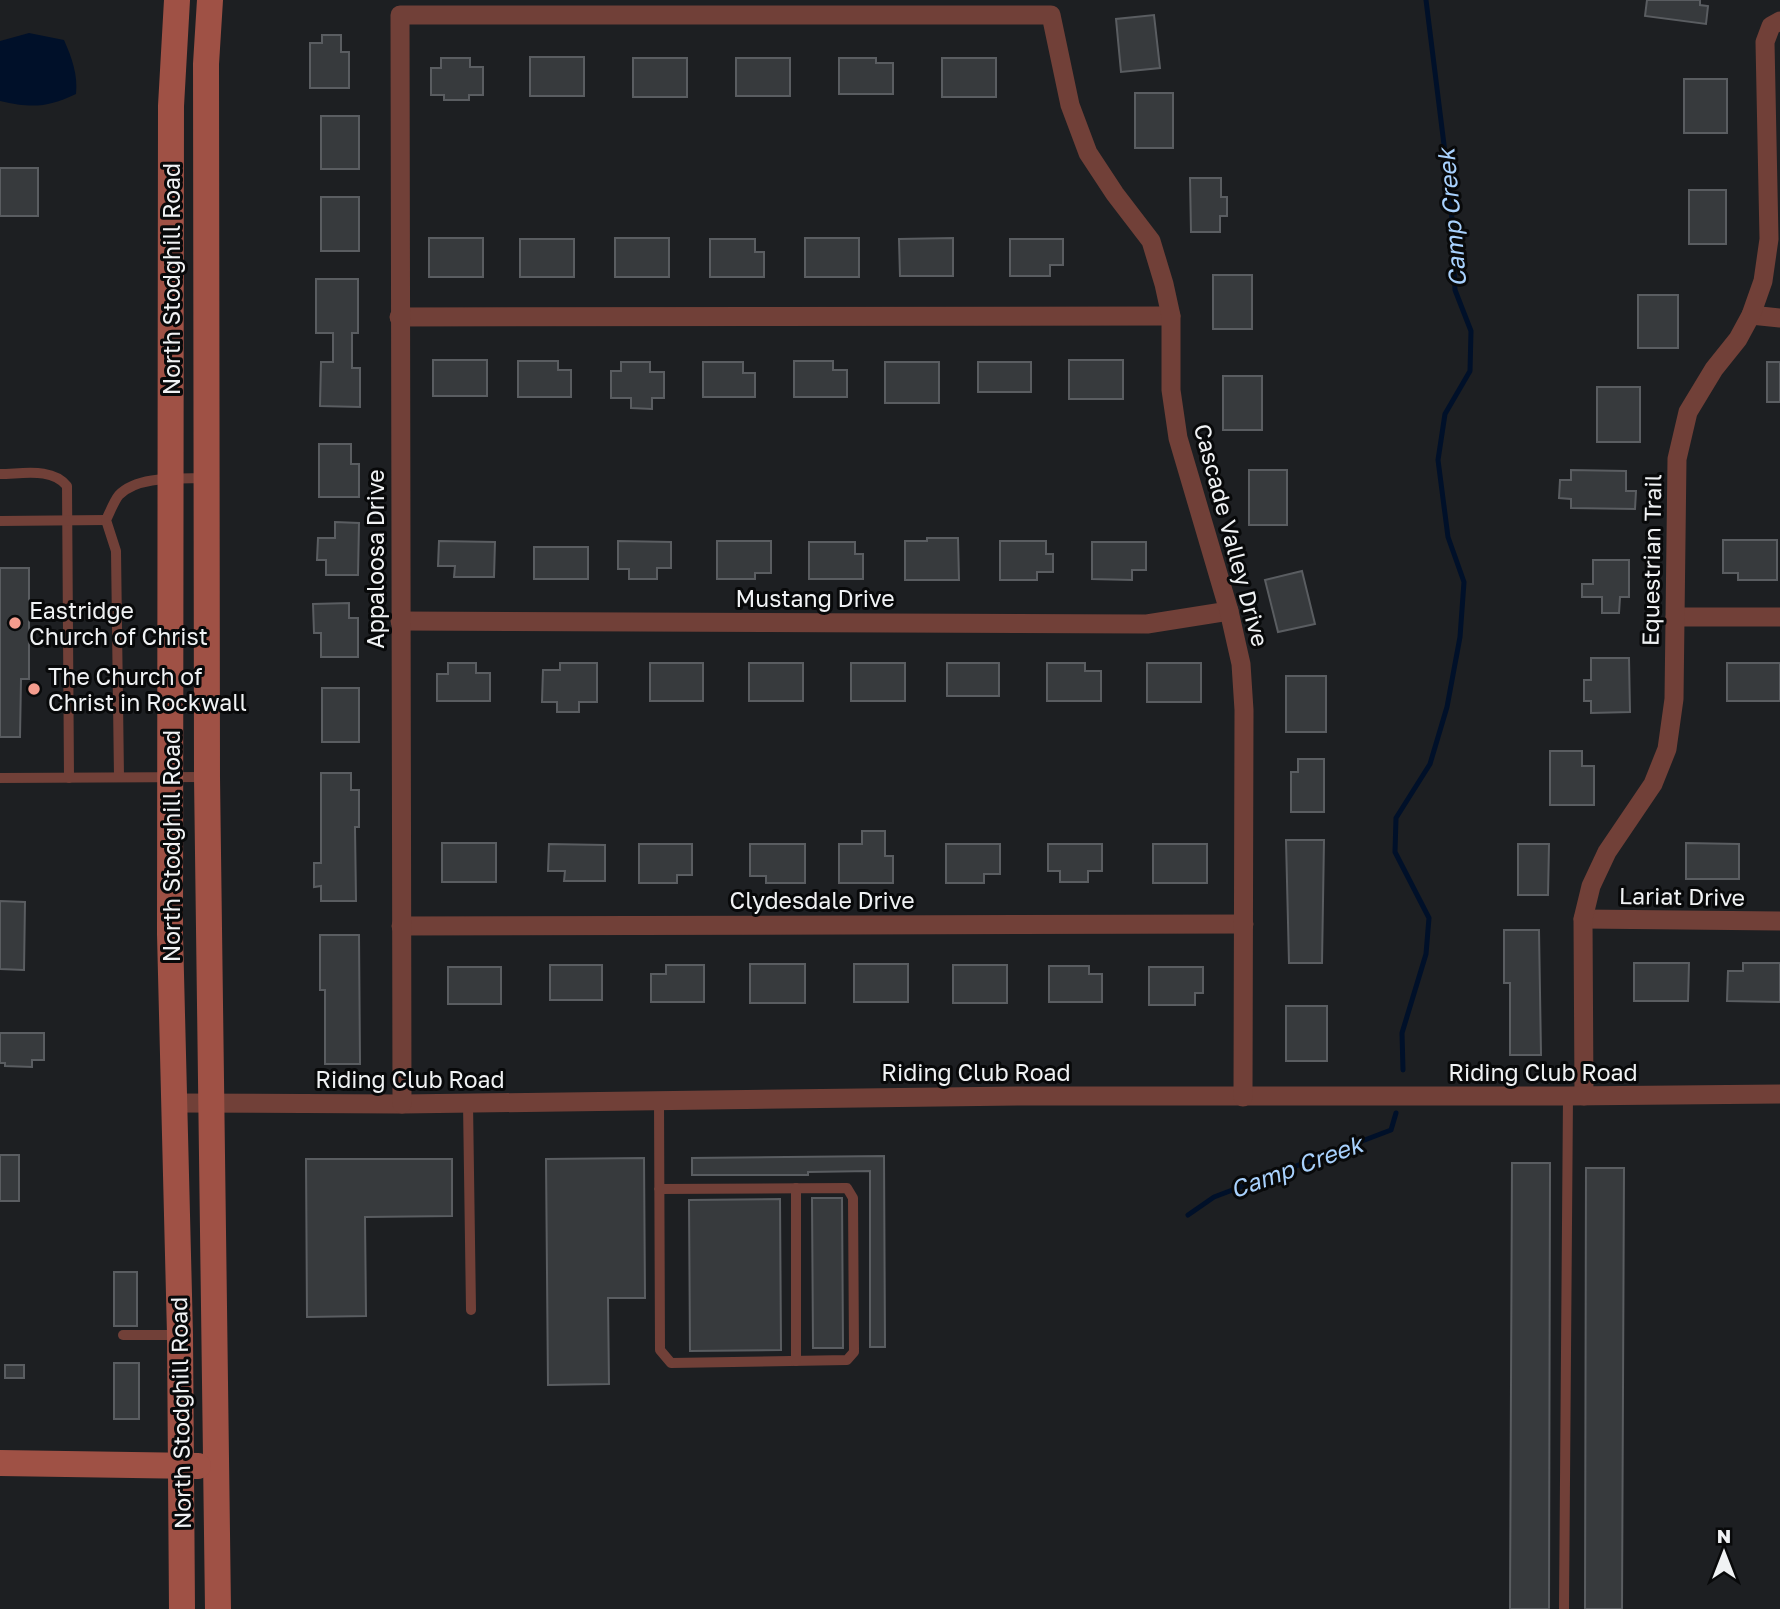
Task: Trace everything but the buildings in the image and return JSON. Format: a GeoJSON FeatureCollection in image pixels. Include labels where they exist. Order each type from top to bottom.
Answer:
{"type":"FeatureCollection","features":[{"type":"Feature","properties":{"kind":"main road","name":"North Stodghill Road"},"geometry":{"type":"LineString","coordinates":[[177,0],[171,106],[170,934],[180,1335],[182,1609]]}},
{"type":"Feature","properties":{"kind":"main road","name":"North Stodghill Road"},"geometry":{"type":"LineString","coordinates":[[210,0],[206,64],[207,777],[218,1609]]}},
{"type":"Feature","properties":{"kind":"main road"},"geometry":{"type":"LineString","coordinates":[[0,1463],[217,1466]]}},
{"type":"Feature","properties":{"kind":"street","name":"Appaloosa Drive"},"geometry":{"type":"LineString","coordinates":[[402,1104],[400,15],[1051,15]]}},
{"type":"Feature","properties":{"kind":"street","name":"Cascade Valley Drive"},"geometry":{"type":"LineString","coordinates":[[1051,15],[1070,104],[1088,153],[1151,241],[1164,284],[1171,316],[1171,390],[1178,438],[1229,611],[1241,664],[1244,710],[1243,1097]]}},
{"type":"Feature","properties":{"kind":"street","name":"Equestrian Trail"},"geometry":{"type":"LineString","coordinates":[[1576,1096],[1583,919],[1591,886],[1607,852],[1653,785],[1667,749],[1674,699],[1677,459],[1688,412],[1714,369],[1738,339],[1751,315],[1763,281],[1769,239],[1765,41],[1776,23]]}},
{"type":"Feature","properties":{"kind":"street"},"geometry":{"type":"LineString","coordinates":[[1751,315],[1780,318]]}},
{"type":"Feature","properties":{"kind":"street"},"geometry":{"type":"LineString","coordinates":[[399,317],[1171,316]]}},
{"type":"Feature","properties":{"kind":"street","name":"Mustang Drive"},"geometry":{"type":"LineString","coordinates":[[400,621],[1147,624],[1229,611]]}},
{"type":"Feature","properties":{"kind":"street"},"geometry":{"type":"LineString","coordinates":[[1675,617],[1780,617]]}},
{"type":"Feature","properties":{"kind":"street","name":"Lariat Drive"},"geometry":{"type":"LineString","coordinates":[[1583,919],[1780,921]]}},
{"type":"Feature","properties":{"kind":"street","name":"Clydesdale Drive"},"geometry":{"type":"LineString","coordinates":[[401,926],[1244,924]]}},
{"type":"Feature","properties":{"kind":"street","name":"Riding Club Road"},"geometry":{"type":"LineString","coordinates":[[173,1103],[402,1104],[1022,1096],[1780,1094]]}},
{"type":"Feature","properties":{"kind":"lane"},"geometry":{"type":"LineString","coordinates":[[0,474],[51,474],[60,478],[66,486],[69,778]]}},
{"type":"Feature","properties":{"kind":"lane"},"geometry":{"type":"LineString","coordinates":[[119,777],[116,551],[106,520],[119,496],[132,486],[206,478]]}},
{"type":"Feature","properties":{"kind":"lane"},"geometry":{"type":"LineString","coordinates":[[0,521],[106,520]]}},
{"type":"Feature","properties":{"kind":"lane"},"geometry":{"type":"LineString","coordinates":[[0,778],[207,777]]}},
{"type":"Feature","properties":{"kind":"lane"},"geometry":{"type":"LineString","coordinates":[[1564,1609],[1576,1096]]}},
{"type":"Feature","properties":{"kind":"lane"},"geometry":{"type":"LineString","coordinates":[[659,1101],[659,1189],[660,1350],[671,1363],[847,1360],[854,1352],[853,1198],[846,1188],[659,1189]]}},
{"type":"Feature","properties":{"kind":"lane"},"geometry":{"type":"LineString","coordinates":[[468,1103],[471,1310]]}},
{"type":"Feature","properties":{"kind":"lane"},"geometry":{"type":"LineString","coordinates":[[796,1188],[796,1361]]}},
{"type":"Feature","properties":{"kind":"lane"},"geometry":{"type":"LineString","coordinates":[[123,1335],[180,1335]]}},
{"type":"Feature","properties":{"kind":"water"},"geometry":{"type":"Polygon","coordinates":[[[29,33],[64,40],[74,67],[76,94],[39,105],[0,101],[0,41],[29,33]]]}},
{"type":"Feature","properties":{"kind":"waterway","name":"Camp Creek"},"geometry":{"type":"LineString","coordinates":[[1403,1070],[1402,1033],[1426,954],[1429,918],[1395,852],[1396,818],[1430,764],[1447,707],[1460,637],[1464,582],[1448,537],[1438,460],[1445,414],[1470,371],[1471,331],[1455,290],[1451,201],[1426,0]]}},
{"type":"Feature","properties":{"kind":"waterway","name":"Camp Creek"},"geometry":{"type":"LineString","coordinates":[[1188,1215],[1214,1197],[1391,1130],[1396,1113]]}},
{"type":"Feature","properties":{"kind":"place","name":"Eastridge Church of Christ"},"geometry":{"type":"Point","coordinates":[15,623]}},
{"type":"Feature","properties":{"kind":"place","name":"The Church of Christ in Rockwall"},"geometry":{"type":"Point","coordinates":[34,689]}}]}
